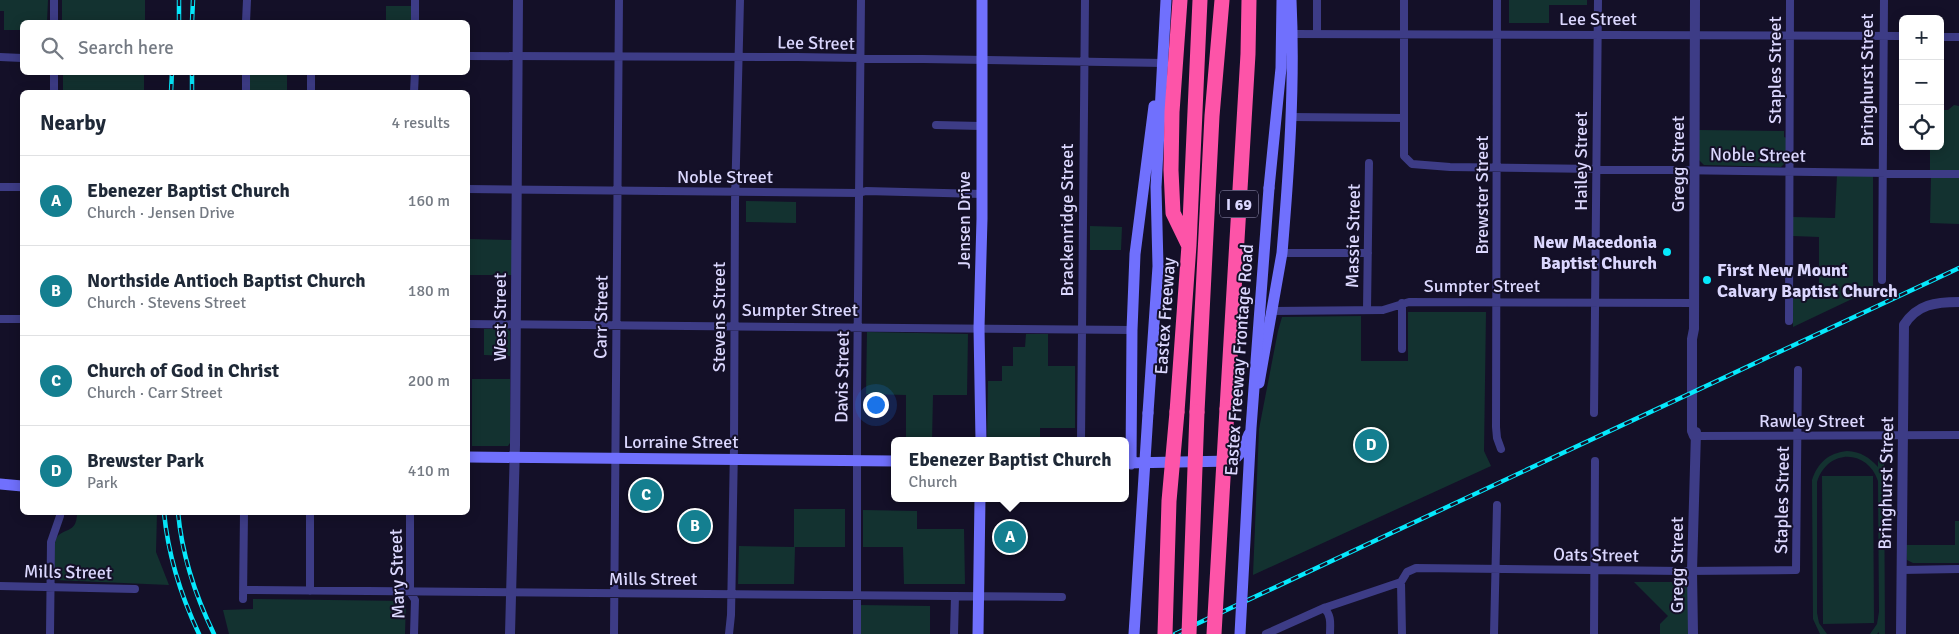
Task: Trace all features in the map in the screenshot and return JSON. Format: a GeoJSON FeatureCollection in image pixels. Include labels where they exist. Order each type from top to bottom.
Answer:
{"type":"FeatureCollection","features":[{"type":"Feature","properties":{"kind":"highway"},"geometry":{"type":"LineString","coordinates":[[1180,0],[1172,112],[1173,213],[1189,245]]}},
{"type":"Feature","properties":{"kind":"highway","name":"Eastex Freeway"},"geometry":{"type":"LineString","coordinates":[[1164,634],[1169,501],[1189,245],[1200,0]]}},
{"type":"Feature","properties":{"kind":"highway"},"geometry":{"type":"LineString","coordinates":[[1189,634],[1197,412],[1212,116],[1222,0]]}},
{"type":"Feature","properties":{"kind":"highway","name":"I 69"},"geometry":{"type":"LineString","coordinates":[[1214,634],[1249,0]]}},
{"type":"Feature","properties":{"kind":"main road","name":"Jensen Drive"},"geometry":{"type":"LineString","coordinates":[[981,437],[979,328],[982,194],[982,0]]}},
{"type":"Feature","properties":{"kind":"main road"},"geometry":{"type":"LineString","coordinates":[[1134,634],[1158,266],[1156,187],[1166,0]]}},
{"type":"Feature","properties":{"kind":"main road","name":"Eastex Freeway Frontage Road"},"geometry":{"type":"LineString","coordinates":[[1240,634],[1251,428],[1269,188],[1281,68],[1282,0]]}},
{"type":"Feature","properties":{"kind":"main road"},"geometry":{"type":"LineString","coordinates":[[1129,464],[1233,461],[1242,451],[1249,436],[1282,253],[1293,34],[1291,0]]}},
{"type":"Feature","properties":{"kind":"main road"},"geometry":{"type":"LineString","coordinates":[[1129,437],[1135,254],[1157,77],[1163,63]]}},
{"type":"Feature","properties":{"kind":"main road","name":"Lorraine Street"},"geometry":{"type":"LineString","coordinates":[[470,457],[891,462]]}},
{"type":"Feature","properties":{"kind":"main road"},"geometry":{"type":"LineString","coordinates":[[0,484],[20,486]]}},
{"type":"Feature","properties":{"kind":"main road"},"geometry":{"type":"LineString","coordinates":[[978,634],[980,502]]}},
{"type":"Feature","properties":{"kind":"street"},"geometry":{"type":"LineString","coordinates":[[54,0],[54,20]]}},
{"type":"Feature","properties":{"kind":"street"},"geometry":{"type":"LineString","coordinates":[[246,20],[247,0]]}},
{"type":"Feature","properties":{"kind":"street"},"geometry":{"type":"LineString","coordinates":[[415,0],[415,20]]}},
{"type":"Feature","properties":{"kind":"street","name":"West Street"},"geometry":{"type":"LineString","coordinates":[[510,634],[517,324],[518,0]]}},
{"type":"Feature","properties":{"kind":"street","name":"Carr Street"},"geometry":{"type":"LineString","coordinates":[[614,634],[619,0]]}},
{"type":"Feature","properties":{"kind":"street","name":"Stevens Street"},"geometry":{"type":"LineString","coordinates":[[728,634],[731,626],[732,594],[735,192],[740,0]]}},
{"type":"Feature","properties":{"kind":"street","name":"Davis Street"},"geometry":{"type":"LineString","coordinates":[[857,634],[856,461],[861,0]]}},
{"type":"Feature","properties":{"kind":"street","name":"Brackenridge Street"},"geometry":{"type":"LineString","coordinates":[[1081,437],[1085,0]]}},
{"type":"Feature","properties":{"kind":"street"},"geometry":{"type":"LineString","coordinates":[[1317,0],[1317,33]]}},
{"type":"Feature","properties":{"kind":"street"},"geometry":{"type":"LineString","coordinates":[[1290,117],[1404,118],[1404,0]]}},
{"type":"Feature","properties":{"kind":"street","name":"Brewster Street"},"geometry":{"type":"LineString","coordinates":[[1497,0],[1496,432],[1501,449]]}},
{"type":"Feature","properties":{"kind":"street","name":"Hailey Street"},"geometry":{"type":"LineString","coordinates":[[1594,413],[1598,0]]}},
{"type":"Feature","properties":{"kind":"street","name":"Gregg Street"},"geometry":{"type":"LineString","coordinates":[[1693,634],[1692,571],[1694,436],[1696,431],[1696,339],[1694,329],[1695,0]]}},
{"type":"Feature","properties":{"kind":"street","name":"Staples Street"},"geometry":{"type":"LineString","coordinates":[[1789,320],[1790,0]]}},
{"type":"Feature","properties":{"kind":"street","name":"Bringhurst Street"},"geometry":{"type":"LineString","coordinates":[[1882,280],[1884,0]]}},
{"type":"Feature","properties":{"kind":"street","name":"Lee Street"},"geometry":{"type":"LineString","coordinates":[[1293,34],[1899,36]]}},
{"type":"Feature","properties":{"kind":"street"},"geometry":{"type":"LineString","coordinates":[[1944,37],[1959,37]]}},
{"type":"Feature","properties":{"kind":"street","name":"Lee Street"},"geometry":{"type":"LineString","coordinates":[[470,56],[861,58],[1163,63]]}},
{"type":"Feature","properties":{"kind":"street"},"geometry":{"type":"LineString","coordinates":[[0,58],[20,58]]}},
{"type":"Feature","properties":{"kind":"street"},"geometry":{"type":"LineString","coordinates":[[54,75],[54,90]]}},
{"type":"Feature","properties":{"kind":"street"},"geometry":{"type":"LineString","coordinates":[[246,75],[246,90]]}},
{"type":"Feature","properties":{"kind":"street"},"geometry":{"type":"LineString","coordinates":[[311,75],[311,90]]}},
{"type":"Feature","properties":{"kind":"street"},"geometry":{"type":"LineString","coordinates":[[414,75],[414,90]]}},
{"type":"Feature","properties":{"kind":"street","name":"Noble Street"},"geometry":{"type":"LineString","coordinates":[[1404,118],[1404,149],[1407,160],[1419,166],[1959,174]]}},
{"type":"Feature","properties":{"kind":"street"},"geometry":{"type":"LineString","coordinates":[[936,125],[981,126]]}},
{"type":"Feature","properties":{"kind":"street","name":"Massie Street"},"geometry":{"type":"LineString","coordinates":[[1368,310],[1369,163]]}},
{"type":"Feature","properties":{"kind":"street"},"geometry":{"type":"LineString","coordinates":[[0,187],[20,187]]}},
{"type":"Feature","properties":{"kind":"street","name":"Noble Street"},"geometry":{"type":"LineString","coordinates":[[470,190],[859,193],[866,191],[982,194]]}},
{"type":"Feature","properties":{"kind":"street"},"geometry":{"type":"LineString","coordinates":[[1282,253],[1368,253]]}},
{"type":"Feature","properties":{"kind":"street","name":"Sumpter Street"},"geometry":{"type":"LineString","coordinates":[[1272,311],[1383,310],[1410,302],[1694,303]]}},
{"type":"Feature","properties":{"kind":"street","name":"Bringhurst Street"},"geometry":{"type":"LineString","coordinates":[[1901,634],[1903,332],[1908,320],[1921,308],[1932,303],[1959,302]]}},
{"type":"Feature","properties":{"kind":"street"},"geometry":{"type":"LineString","coordinates":[[1402,303],[1402,348]]}},
{"type":"Feature","properties":{"kind":"street"},"geometry":{"type":"LineString","coordinates":[[0,319],[20,319]]}},
{"type":"Feature","properties":{"kind":"street","name":"Sumpter Street"},"geometry":{"type":"LineString","coordinates":[[470,324],[1132,330]]}},
{"type":"Feature","properties":{"kind":"street","name":"Staples Street"},"geometry":{"type":"LineString","coordinates":[[1796,570],[1798,370]]}},
{"type":"Feature","properties":{"kind":"street","name":"Rawley Street"},"geometry":{"type":"LineString","coordinates":[[1694,436],[1959,435]]}},
{"type":"Feature","properties":{"kind":"street"},"geometry":{"type":"LineString","coordinates":[[1594,634],[1595,461]]}},
{"type":"Feature","properties":{"kind":"street"},"geometry":{"type":"LineString","coordinates":[[1494,634],[1497,505]]}},
{"type":"Feature","properties":{"kind":"street"},"geometry":{"type":"LineString","coordinates":[[243,599],[244,515]]}},
{"type":"Feature","properties":{"kind":"street"},"geometry":{"type":"LineString","coordinates":[[310,515],[310,591]]}},
{"type":"Feature","properties":{"kind":"street","name":"Mary Street"},"geometry":{"type":"LineString","coordinates":[[410,515],[410,592],[415,600],[414,634]]}},
{"type":"Feature","properties":{"kind":"street"},"geometry":{"type":"LineString","coordinates":[[50,634],[51,542],[60,516]]}},
{"type":"Feature","properties":{"kind":"street","name":"Oats Street"},"geometry":{"type":"LineString","coordinates":[[1266,634],[1324,608],[1401,582],[1407,572],[1416,568],[1692,571],[1796,570]]}},
{"type":"Feature","properties":{"kind":"street"},"geometry":{"type":"LineString","coordinates":[[1901,570],[1959,569]]}},
{"type":"Feature","properties":{"kind":"street"},"geometry":{"type":"LineString","coordinates":[[1401,582],[1402,634]]}},
{"type":"Feature","properties":{"kind":"street","name":"Mills Street"},"geometry":{"type":"LineString","coordinates":[[0,586],[136,589]]}},
{"type":"Feature","properties":{"kind":"street","name":"Mills Street"},"geometry":{"type":"LineString","coordinates":[[243,590],[1062,597]]}},
{"type":"Feature","properties":{"kind":"street"},"geometry":{"type":"LineString","coordinates":[[954,634],[955,596]]}},
{"type":"Feature","properties":{"kind":"street"},"geometry":{"type":"LineString","coordinates":[[1324,608],[1330,618],[1330,634]]}},
{"type":"Feature","properties":{"kind":"green space"},"geometry":{"type":"Polygon","coordinates":[[[0,0],[48,0],[47,20],[20,20],[20,30],[4,30],[4,11],[0,11],[0,0]]]}},
{"type":"Feature","properties":{"kind":"green space"},"geometry":{"type":"Polygon","coordinates":[[[62,0],[145,0],[145,20],[62,20],[62,0]]]}},
{"type":"Feature","properties":{"kind":"green space"},"geometry":{"type":"Polygon","coordinates":[[[1509,0],[1587,0],[1587,5],[1549,5],[1549,23],[1509,23],[1509,0]]]}},
{"type":"Feature","properties":{"kind":"green space"},"geometry":{"type":"Polygon","coordinates":[[[386,6],[411,6],[411,20],[386,20],[386,6]]]}},
{"type":"Feature","properties":{"kind":"green space"},"geometry":{"type":"Polygon","coordinates":[[[63,75],[144,75],[144,90],[63,90],[63,75]]]}},
{"type":"Feature","properties":{"kind":"green space"},"geometry":{"type":"Polygon","coordinates":[[[250,75],[287,75],[287,90],[250,90],[250,75]]]}},
{"type":"Feature","properties":{"kind":"green space"},"geometry":{"type":"Polygon","coordinates":[[[1954,105],[1959,106],[1959,171],[1930,170],[1930,150],[1944,150],[1944,110],[1948,110],[1954,105]]]}},
{"type":"Feature","properties":{"kind":"green space"},"geometry":{"type":"Polygon","coordinates":[[[1699,130],[1784,131],[1784,137],[1787,138],[1786,162],[1781,167],[1704,165],[1699,160],[1699,130]]]}},
{"type":"Feature","properties":{"kind":"green space"},"geometry":{"type":"Polygon","coordinates":[[[1837,175],[1873,176],[1873,289],[1793,327],[1792,292],[1819,295],[1819,237],[1793,236],[1793,217],[1835,218],[1837,175]]]}},
{"type":"Feature","properties":{"kind":"green space"},"geometry":{"type":"Polygon","coordinates":[[[1931,177],[1959,178],[1959,224],[1930,223],[1931,177]]]}},
{"type":"Feature","properties":{"kind":"green space"},"geometry":{"type":"Polygon","coordinates":[[[746,201],[796,202],[796,223],[746,222],[746,201]]]}},
{"type":"Feature","properties":{"kind":"green space"},"geometry":{"type":"Polygon","coordinates":[[[1090,226],[1122,227],[1121,250],[1090,250],[1090,226]]]}},
{"type":"Feature","properties":{"kind":"green space"},"geometry":{"type":"Polygon","coordinates":[[[470,239],[513,240],[513,275],[470,275],[470,239]]]}},
{"type":"Feature","properties":{"kind":"green space"},"geometry":{"type":"Polygon","coordinates":[[[1408,312],[1486,312],[1484,451],[1491,466],[1253,575],[1259,429],[1282,317],[1361,316],[1361,361],[1408,361],[1408,312]]]}},
{"type":"Feature","properties":{"kind":"green space"},"geometry":{"type":"Polygon","coordinates":[[[484,329],[507,329],[510,331],[510,356],[484,355],[484,329]]]}},
{"type":"Feature","properties":{"kind":"green space"},"geometry":{"type":"Polygon","coordinates":[[[867,332],[968,334],[967,395],[933,395],[932,437],[906,437],[906,395],[866,394],[867,332]]]}},
{"type":"Feature","properties":{"kind":"green space"},"geometry":{"type":"Polygon","coordinates":[[[1026,334],[1048,334],[1048,366],[1075,366],[1075,428],[1040,428],[1040,437],[987,437],[988,381],[1002,381],[1002,366],[1013,366],[1013,347],[1025,347],[1026,334]]]}},
{"type":"Feature","properties":{"kind":"green space"},"geometry":{"type":"Polygon","coordinates":[[[472,379],[510,379],[510,443],[508,446],[472,446],[472,379]]]}},
{"type":"Feature","properties":{"kind":"green space"},"geometry":{"type":"Polygon","coordinates":[[[1847,451],[1864,456],[1878,467],[1878,460],[1884,460],[1885,634],[1879,634],[1879,632],[1877,634],[1870,634],[1877,624],[1879,612],[1878,481],[1873,470],[1857,458],[1838,458],[1829,463],[1822,471],[1817,482],[1817,613],[1819,623],[1827,634],[1820,634],[1813,619],[1812,480],[1821,463],[1830,456],[1847,451]]]}},
{"type":"Feature","properties":{"kind":"green space"},"geometry":{"type":"Polygon","coordinates":[[[1822,476],[1873,476],[1874,623],[1823,624],[1822,476]]]}},
{"type":"Feature","properties":{"kind":"green space"},"geometry":{"type":"Polygon","coordinates":[[[794,509],[845,509],[845,547],[795,547],[794,584],[738,584],[739,546],[794,547],[794,509]]]}},
{"type":"Feature","properties":{"kind":"green space"},"geometry":{"type":"Polygon","coordinates":[[[863,510],[917,511],[917,529],[964,529],[965,584],[904,584],[903,547],[863,547],[863,510]]]}},
{"type":"Feature","properties":{"kind":"green space"},"geometry":{"type":"Polygon","coordinates":[[[77,515],[157,515],[156,552],[169,585],[55,580],[54,553],[56,539],[59,535],[72,528],[77,515]]]}},
{"type":"Feature","properties":{"kind":"green space"},"geometry":{"type":"Polygon","coordinates":[[[1955,521],[1959,521],[1959,563],[1913,563],[1907,560],[1906,545],[1955,545],[1955,521]]]}},
{"type":"Feature","properties":{"kind":"green space"},"geometry":{"type":"Polygon","coordinates":[[[1634,582],[1688,582],[1688,634],[1660,634],[1660,624],[1668,616],[1634,582]]]}},
{"type":"Feature","properties":{"kind":"green space"},"geometry":{"type":"Polygon","coordinates":[[[253,599],[406,601],[405,634],[229,634],[223,610],[253,609],[253,599]]]}},
{"type":"Feature","properties":{"kind":"green space"},"geometry":{"type":"Polygon","coordinates":[[[859,605],[930,606],[930,634],[859,634],[859,605]]]}},
{"type":"Feature","properties":{"kind":"railway"},"geometry":{"type":"LineString","coordinates":[[179,0],[179,20]]}},
{"type":"Feature","properties":{"kind":"railway"},"geometry":{"type":"LineString","coordinates":[[192,20],[193,0]]}},
{"type":"Feature","properties":{"kind":"railway"},"geometry":{"type":"LineString","coordinates":[[171,90],[172,75]]}},
{"type":"Feature","properties":{"kind":"railway"},"geometry":{"type":"LineString","coordinates":[[192,75],[192,90]]}},
{"type":"Feature","properties":{"kind":"railway"},"geometry":{"type":"LineString","coordinates":[[1175,634],[1959,268]]}},
{"type":"Feature","properties":{"kind":"railway"},"geometry":{"type":"LineString","coordinates":[[164,515],[176,575],[186,605],[199,634]]}},
{"type":"Feature","properties":{"kind":"railway"},"geometry":{"type":"LineString","coordinates":[[178,515],[190,575],[214,634]]}},
{"type":"Feature","properties":{"kind":"place","name":"New Macedonia Baptist Church"},"geometry":{"type":"Point","coordinates":[1667,252]}},
{"type":"Feature","properties":{"kind":"place","name":"First New Mount Calvary Baptist Church"},"geometry":{"type":"Point","coordinates":[1707,280]}},
{"type":"Feature","properties":{"kind":"place","name":"Brewster Park"},"geometry":{"type":"Point","coordinates":[1371,445]}},
{"type":"Feature","properties":{"kind":"place","name":"Church of God in Christ"},"geometry":{"type":"Point","coordinates":[646,495]}},
{"type":"Feature","properties":{"kind":"place","name":"Northside Antioch Baptist Church"},"geometry":{"type":"Point","coordinates":[695,526]}},
{"type":"Feature","properties":{"kind":"place","name":"Ebenezer Baptist Church"},"geometry":{"type":"Point","coordinates":[1010,537]}}]}
